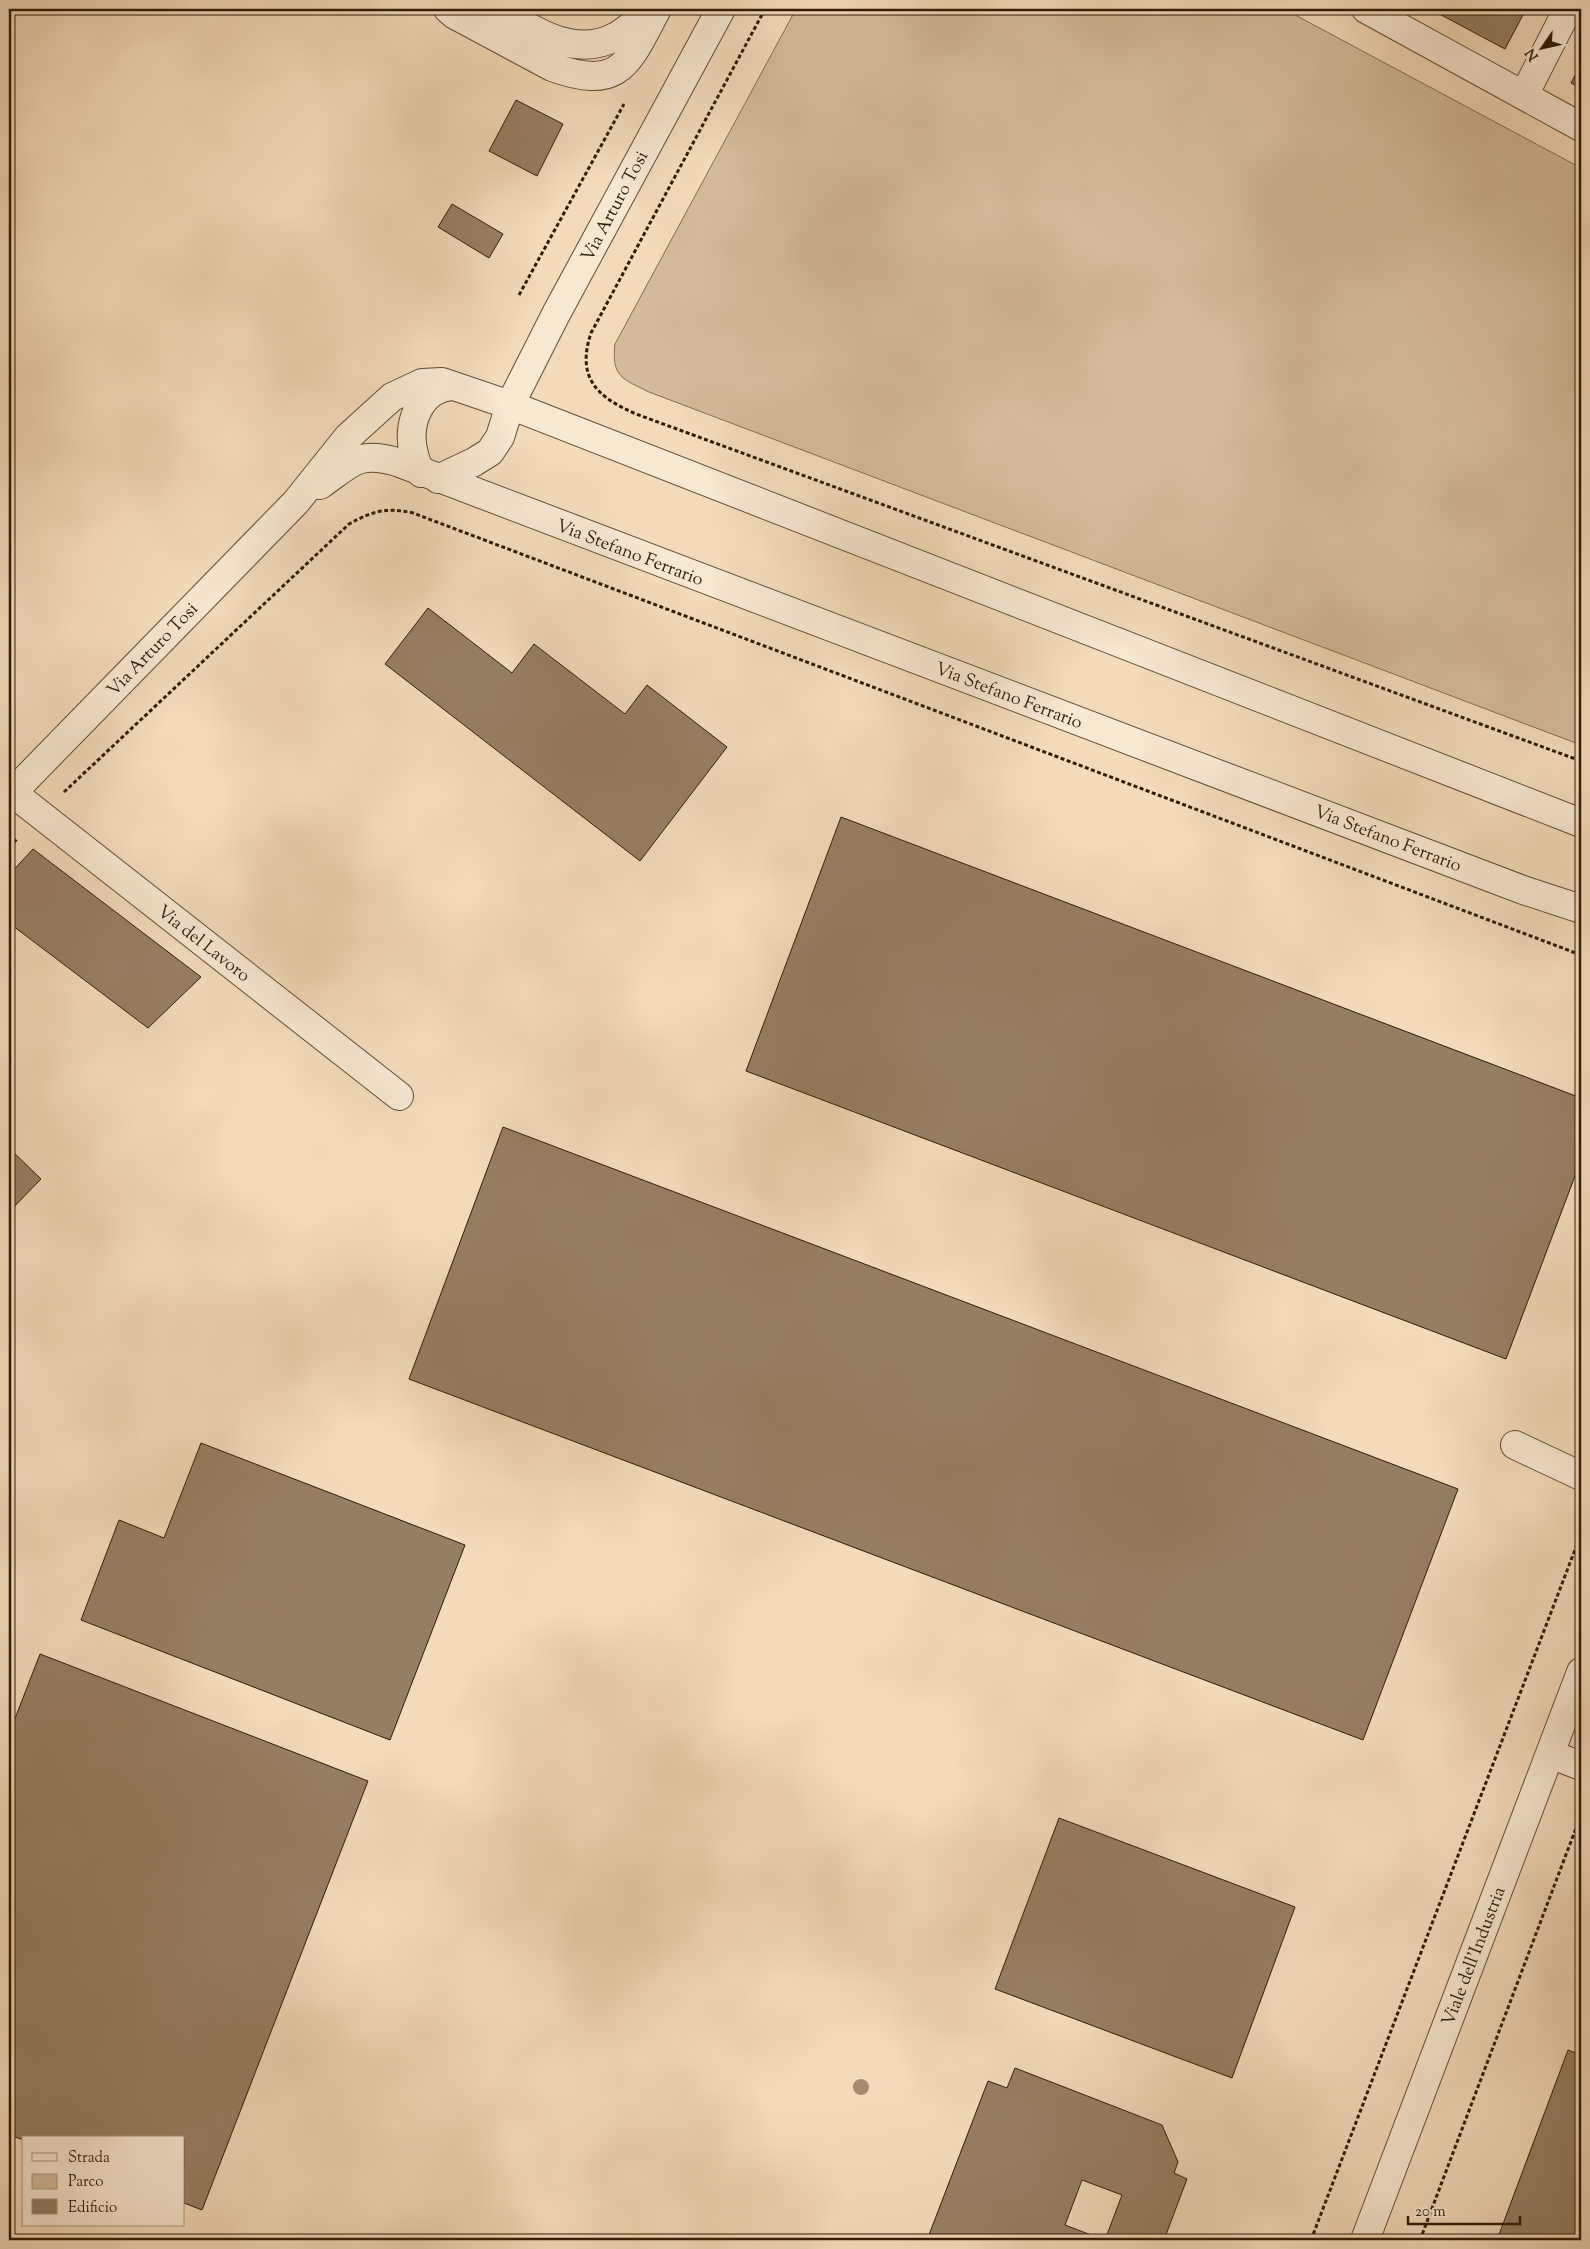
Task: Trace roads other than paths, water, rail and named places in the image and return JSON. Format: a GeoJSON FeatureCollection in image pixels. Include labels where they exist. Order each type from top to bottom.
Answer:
{"type":"FeatureCollection","features":[{"type":"Feature","properties":{"kind":"street"},"geometry":{"type":"LineString","coordinates":[[448,9],[455,15],[552,67],[569,73],[597,76],[621,68],[630,59],[657,9]]}},
{"type":"Feature","properties":{"kind":"street"},"geometry":{"type":"LineString","coordinates":[[497,9],[559,42],[581,44],[603,42],[615,37],[652,9]]}},
{"type":"Feature","properties":{"kind":"street","name":"Via Arturo Tosi"},"geometry":{"type":"LineString","coordinates":[[296,502],[348,466],[365,457],[383,458],[429,476],[474,462],[490,452],[504,428],[510,405],[556,314],[721,9]]}},
{"type":"Feature","properties":{"kind":"street"},"geometry":{"type":"LineString","coordinates":[[1366,9],[1581,126]]}},
{"type":"Feature","properties":{"kind":"street"},"geometry":{"type":"LineString","coordinates":[[1524,95],[1568,9]]}},
{"type":"Feature","properties":{"kind":"street","name":"Via Arturo Tosi"},"geometry":{"type":"LineString","coordinates":[[10,793],[296,502],[348,437],[392,397],[422,383],[442,382],[510,405]]}},
{"type":"Feature","properties":{"kind":"street"},"geometry":{"type":"LineString","coordinates":[[429,476],[414,454],[412,434],[415,414],[419,405],[431,393],[440,388],[457,386]]}},
{"type":"Feature","properties":{"kind":"street"},"geometry":{"type":"LineString","coordinates":[[510,405],[1581,823]]}},
{"type":"Feature","properties":{"kind":"street","name":"Via Stefano Ferrario"},"geometry":{"type":"LineString","coordinates":[[429,476],[1523,890],[1581,910]]}},
{"type":"Feature","properties":{"kind":"street","name":"Via del Lavoro"},"geometry":{"type":"LineString","coordinates":[[10,793],[399,1096]]}},
{"type":"Feature","properties":{"kind":"street"},"geometry":{"type":"LineString","coordinates":[[1515,1445],[1581,1476]]}},
{"type":"Feature","properties":{"kind":"street","name":"Viale dell'Industria"},"geometry":{"type":"LineString","coordinates":[[1365,2240],[1581,1672]]}},
{"type":"Feature","properties":{"kind":"street"},"geometry":{"type":"LineString","coordinates":[[1550,1754],[1581,1766]]}}]}
